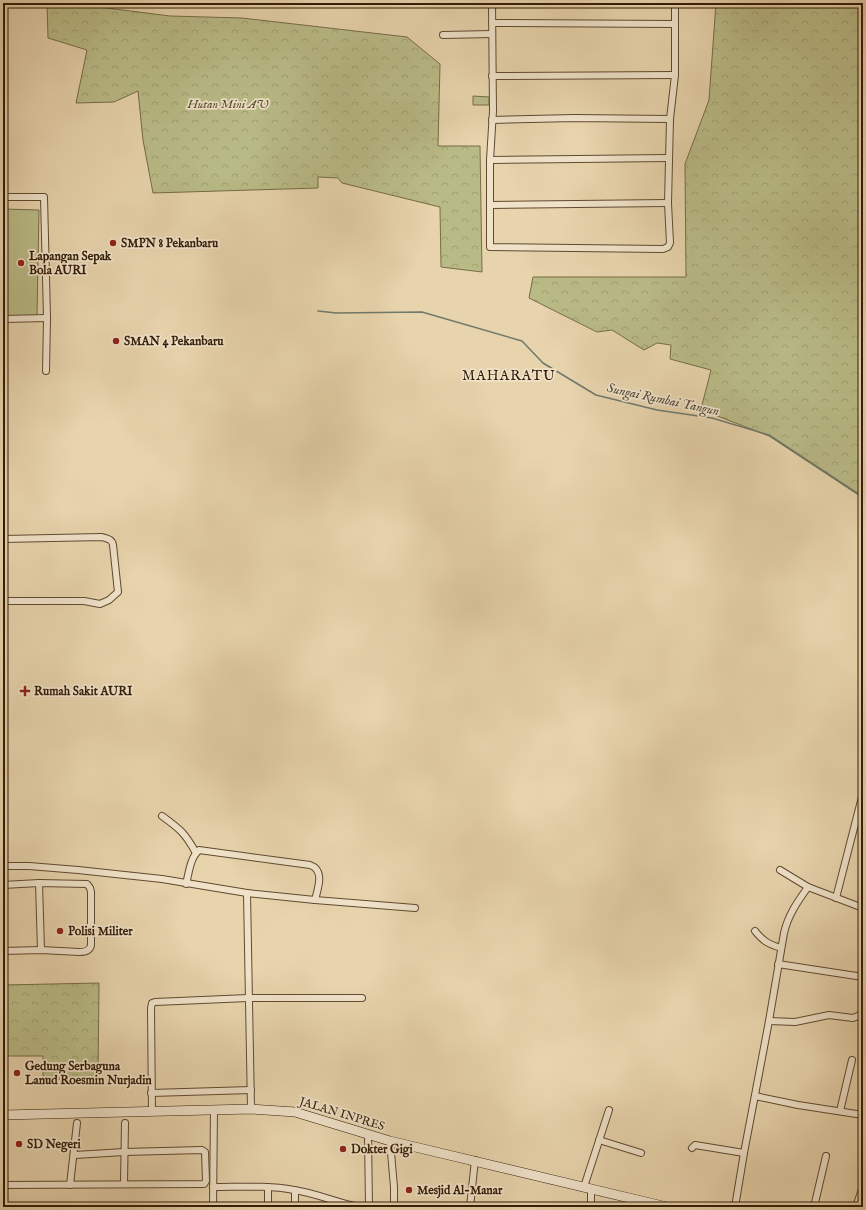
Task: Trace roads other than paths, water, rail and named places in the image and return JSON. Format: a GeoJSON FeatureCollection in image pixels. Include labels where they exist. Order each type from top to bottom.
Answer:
{"type":"FeatureCollection","features":[{"type":"Feature","properties":{"kind":"main road","name":"JALAN INPRES"},"geometry":{"type":"LineString","coordinates":[[3,1115],[252,1109],[296,1112],[390,1141],[475,1160],[667,1207]]}},
{"type":"Feature","properties":{"kind":"street"},"geometry":{"type":"LineString","coordinates":[[492,3],[490,247],[663,249],[668,247],[670,243],[668,203],[670,119],[675,75],[675,3]]}},
{"type":"Feature","properties":{"kind":"street"},"geometry":{"type":"LineString","coordinates":[[492,23],[675,24]]}},
{"type":"Feature","properties":{"kind":"street"},"geometry":{"type":"LineString","coordinates":[[443,35],[492,34]]}},
{"type":"Feature","properties":{"kind":"street"},"geometry":{"type":"LineString","coordinates":[[492,76],[675,75]]}},
{"type":"Feature","properties":{"kind":"street"},"geometry":{"type":"LineString","coordinates":[[492,120],[574,118],[670,119]]}},
{"type":"Feature","properties":{"kind":"street"},"geometry":{"type":"LineString","coordinates":[[490,160],[669,158]]}},
{"type":"Feature","properties":{"kind":"street"},"geometry":{"type":"LineString","coordinates":[[3,197],[44,197],[47,318],[46,371]]}},
{"type":"Feature","properties":{"kind":"street"},"geometry":{"type":"LineString","coordinates":[[490,205],[668,203]]}},
{"type":"Feature","properties":{"kind":"street"},"geometry":{"type":"LineString","coordinates":[[3,319],[47,318]]}},
{"type":"Feature","properties":{"kind":"street"},"geometry":{"type":"LineString","coordinates":[[3,539],[102,537],[109,539],[114,545],[118,592],[109,600],[100,604],[84,601],[3,602]]}},
{"type":"Feature","properties":{"kind":"street"},"geometry":{"type":"LineString","coordinates":[[836,898],[863,793]]}},
{"type":"Feature","properties":{"kind":"street"},"geometry":{"type":"LineString","coordinates":[[162,816],[180,829],[196,853]]}},
{"type":"Feature","properties":{"kind":"street"},"geometry":{"type":"LineString","coordinates":[[186,884],[190,864],[199,850],[316,867],[318,870],[319,881],[315,900]]}},
{"type":"Feature","properties":{"kind":"street"},"geometry":{"type":"LineString","coordinates":[[3,866],[29,866],[64,869],[162,880],[247,893],[415,908]]}},
{"type":"Feature","properties":{"kind":"street"},"geometry":{"type":"LineString","coordinates":[[780,870],[808,886],[863,908]]}},
{"type":"Feature","properties":{"kind":"street"},"geometry":{"type":"LineString","coordinates":[[39,883],[41,950]]}},
{"type":"Feature","properties":{"kind":"street"},"geometry":{"type":"LineString","coordinates":[[3,885],[82,883],[88,885],[91,892],[91,948],[79,952],[41,950],[3,951]]}},
{"type":"Feature","properties":{"kind":"street"},"geometry":{"type":"LineString","coordinates":[[735,1207],[786,922],[808,886]]}},
{"type":"Feature","properties":{"kind":"street"},"geometry":{"type":"LineString","coordinates":[[247,893],[248,998],[252,1109]]}},
{"type":"Feature","properties":{"kind":"street"},"geometry":{"type":"LineString","coordinates":[[755,931],[762,940],[781,948]]}},
{"type":"Feature","properties":{"kind":"street"},"geometry":{"type":"LineString","coordinates":[[778,964],[863,977]]}},
{"type":"Feature","properties":{"kind":"street"},"geometry":{"type":"LineString","coordinates":[[152,1112],[152,1003],[160,1001],[248,998],[362,998]]}},
{"type":"Feature","properties":{"kind":"street"},"geometry":{"type":"LineString","coordinates":[[769,1021],[795,1022],[829,1015],[853,1018],[863,1012]]}},
{"type":"Feature","properties":{"kind":"street"},"geometry":{"type":"LineString","coordinates":[[840,1111],[852,1060]]}},
{"type":"Feature","properties":{"kind":"street"},"geometry":{"type":"LineString","coordinates":[[151,1093],[251,1090]]}},
{"type":"Feature","properties":{"kind":"street"},"geometry":{"type":"LineString","coordinates":[[755,1096],[798,1105],[863,1115]]}},
{"type":"Feature","properties":{"kind":"street"},"geometry":{"type":"LineString","coordinates":[[214,1110],[214,1207]]}},
{"type":"Feature","properties":{"kind":"street"},"geometry":{"type":"LineString","coordinates":[[591,1207],[587,1188],[599,1140],[609,1110]]}},
{"type":"Feature","properties":{"kind":"street"},"geometry":{"type":"LineString","coordinates":[[70,1185],[77,1123]]}},
{"type":"Feature","properties":{"kind":"street"},"geometry":{"type":"LineString","coordinates":[[124,1183],[125,1123]]}},
{"type":"Feature","properties":{"kind":"street"},"geometry":{"type":"LineString","coordinates":[[368,1134],[369,1207]]}},
{"type":"Feature","properties":{"kind":"street"},"geometry":{"type":"LineString","coordinates":[[599,1140],[641,1153]]}},
{"type":"Feature","properties":{"kind":"street"},"geometry":{"type":"LineString","coordinates":[[390,1141],[394,1187],[394,1207]]}},
{"type":"Feature","properties":{"kind":"street"},"geometry":{"type":"LineString","coordinates":[[692,1148],[695,1145],[744,1153]]}},
{"type":"Feature","properties":{"kind":"street"},"geometry":{"type":"LineString","coordinates":[[3,1184],[204,1184],[206,1181],[205,1152],[202,1150],[74,1154]]}},
{"type":"Feature","properties":{"kind":"street"},"geometry":{"type":"LineString","coordinates":[[814,1207],[826,1156]]}},
{"type":"Feature","properties":{"kind":"street"},"geometry":{"type":"LineString","coordinates":[[470,1207],[475,1160]]}},
{"type":"Feature","properties":{"kind":"street"},"geometry":{"type":"LineString","coordinates":[[213,1187],[268,1186],[295,1190],[348,1206],[359,1207]]}},
{"type":"Feature","properties":{"kind":"street"},"geometry":{"type":"LineString","coordinates":[[268,1186],[268,1207]]}},
{"type":"Feature","properties":{"kind":"street"},"geometry":{"type":"LineString","coordinates":[[856,1207],[863,1186]]}},
{"type":"Feature","properties":{"kind":"street"},"geometry":{"type":"LineString","coordinates":[[294,1207],[295,1190]]}},
{"type":"Feature","properties":{"kind":"waterway","name":"Sungai Rumbai Tangun"},"geometry":{"type":"LineString","coordinates":[[318,311],[336,313],[422,312],[522,341],[543,363],[596,395],[657,410],[712,418],[769,435],[863,497]]}},
{"type":"Feature","properties":{"kind":"place","name":"SMPN 8 Pekanbaru"},"geometry":{"type":"Point","coordinates":[113,243]}},
{"type":"Feature","properties":{"kind":"place","name":"Lapangan Sepak Bola AURI"},"geometry":{"type":"Point","coordinates":[21,263]}},
{"type":"Feature","properties":{"kind":"place","name":"SMAN 4 Pekanbaru"},"geometry":{"type":"Point","coordinates":[116,341]}},
{"type":"Feature","properties":{"kind":"place","name":"Rumah Sakit AURI"},"geometry":{"type":"Point","coordinates":[25,691]}},
{"type":"Feature","properties":{"kind":"place","name":"Polisi Militer"},"geometry":{"type":"Point","coordinates":[60,931]}},
{"type":"Feature","properties":{"kind":"place","name":"Gedung Serbaguna Lanud Roesmin Nurjadin"},"geometry":{"type":"Point","coordinates":[17,1073]}},
{"type":"Feature","properties":{"kind":"place","name":"SD Negeri"},"geometry":{"type":"Point","coordinates":[19,1144]}},
{"type":"Feature","properties":{"kind":"place","name":"Dokter Gigi"},"geometry":{"type":"Point","coordinates":[343,1149]}},
{"type":"Feature","properties":{"kind":"place","name":"Mesjid Al-Manar"},"geometry":{"type":"Point","coordinates":[409,1190]}},
{"type":"Feature","properties":{"kind":"district","name":"MAHARATU"},"geometry":{"type":"Point","coordinates":[509,376]}},
{"type":"Feature","properties":{"kind":"park label","name":"Hutan Mini AU"},"geometry":{"type":"Point","coordinates":[228,104]}}]}
